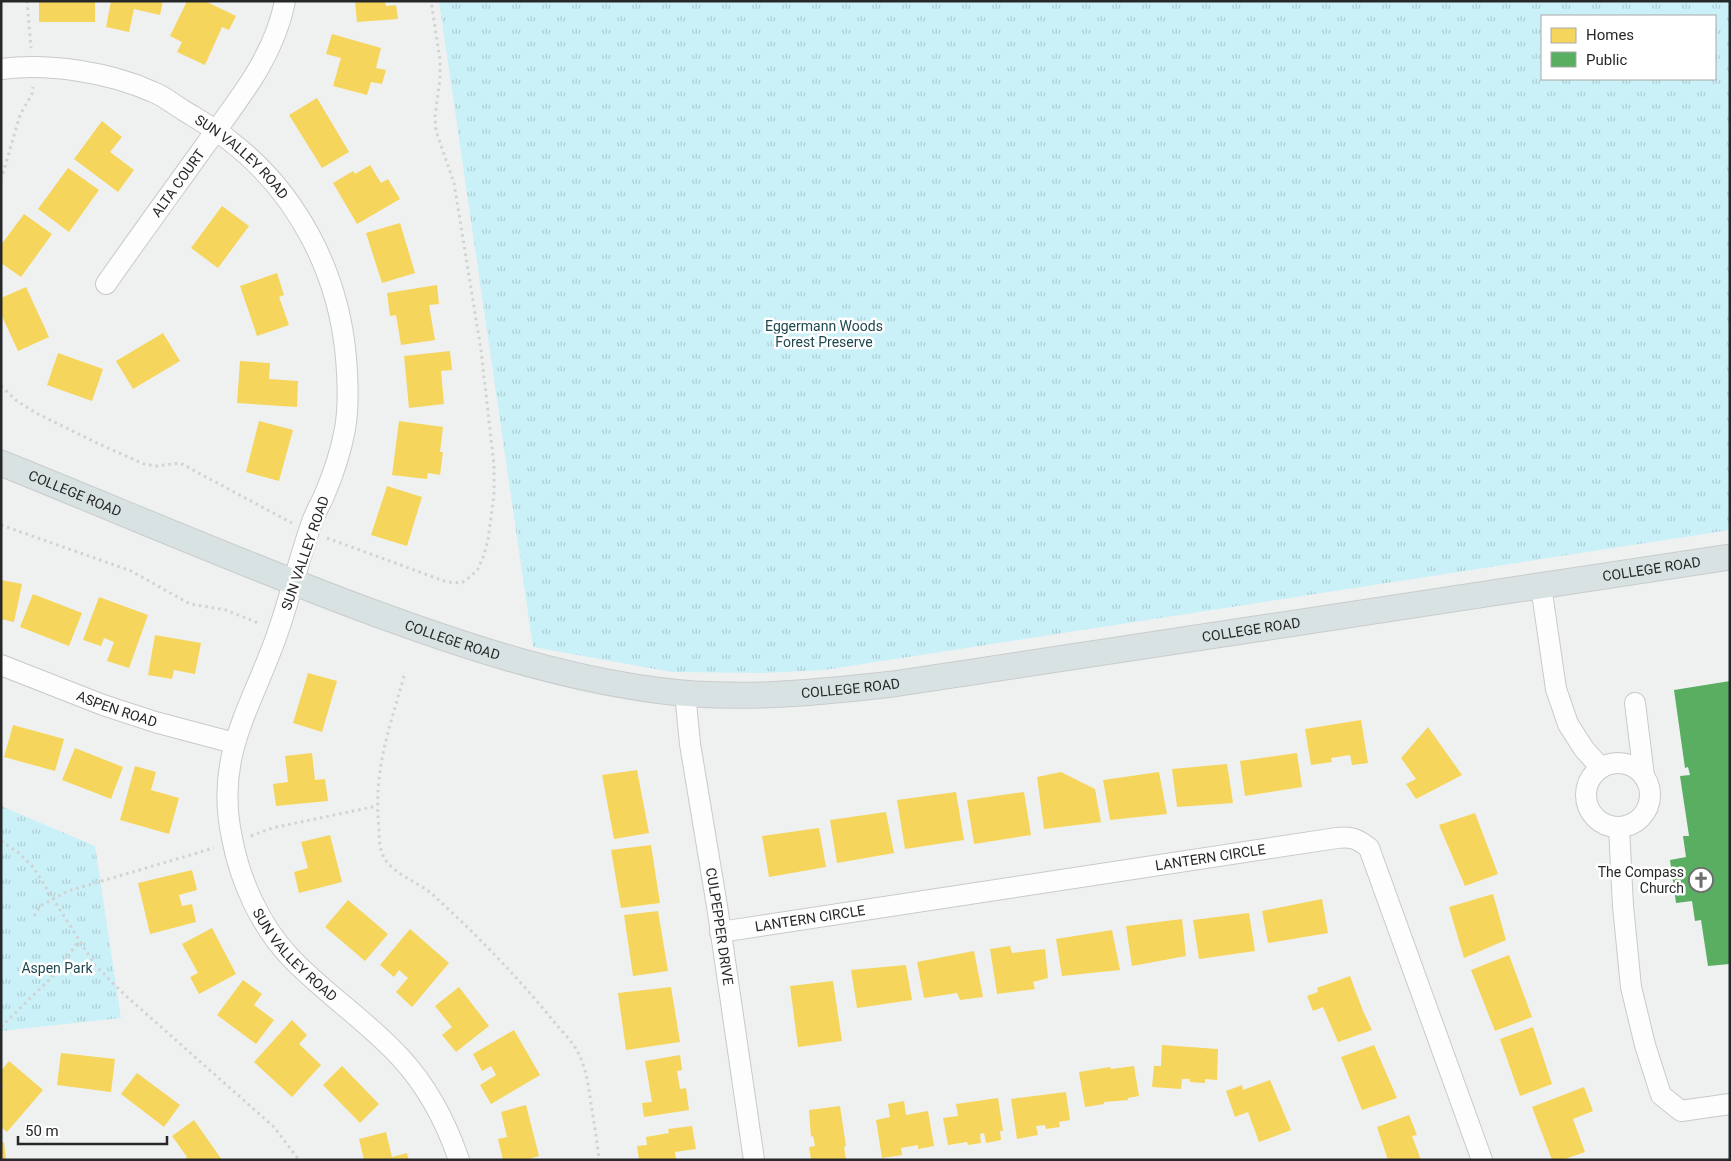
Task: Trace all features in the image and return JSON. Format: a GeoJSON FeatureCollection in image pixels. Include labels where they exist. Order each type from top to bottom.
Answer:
{"type":"FeatureCollection","features":[{"type":"Feature","properties":{"kind":"main road","name":"COLLEGE ROAD"},"geometry":{"type":"LineString","coordinates":[[1,463],[293,583],[431,634],[510,659],[596,680],[655,690],[716,695],[824,692],[893,684],[1730,557]]}},
{"type":"Feature","properties":{"kind":"street","name":"ALTA COURT"},"geometry":{"type":"LineString","coordinates":[[106,284],[264,61],[277,33],[285,1]]}},
{"type":"Feature","properties":{"kind":"street","name":"SUN VALLEY ROAD"},"geometry":{"type":"LineString","coordinates":[[1,69],[50,68],[92,73],[156,93],[216,130],[244,152],[265,172],[303,223],[323,263],[339,313],[344,344],[347,376],[345,426],[341,448],[325,494],[312,520],[275,641],[234,744],[230,763],[227,803],[232,842],[249,892],[267,927],[290,956],[387,1044],[414,1074],[431,1098],[444,1123],[459,1160]]}},
{"type":"Feature","properties":{"kind":"street"},"geometry":{"type":"LineString","coordinates":[[1541,586],[1556,689],[1568,724],[1584,749],[1602,768]]}},
{"type":"Feature","properties":{"kind":"street","name":"ASPEN ROAD"},"geometry":{"type":"LineString","coordinates":[[1,665],[103,705],[234,744]]}},
{"type":"Feature","properties":{"kind":"street","name":"CULPEPPER DRIVE"},"geometry":{"type":"LineString","coordinates":[[685,693],[690,744],[754,1160]]}},
{"type":"Feature","properties":{"kind":"street"},"geometry":{"type":"LineString","coordinates":[[1636,703],[1644,776],[1650,792],[1648,809],[1640,819],[1630,825],[1619,828],[1603,823],[1591,812],[1586,796],[1590,780],[1602,768],[1612,764],[1624,763],[1635,768],[1644,776]]}},
{"type":"Feature","properties":{"kind":"street"},"geometry":{"type":"LineString","coordinates":[[1619,828],[1623,906],[1631,987],[1645,1046],[1661,1095],[1682,1110],[1730,1104]]}},
{"type":"Feature","properties":{"kind":"street","name":"LANTERN CIRCLE"},"geometry":{"type":"LineString","coordinates":[[720,932],[1337,838],[1353,838],[1359,840],[1368,848],[1482,1160]]}},
{"type":"Feature","properties":{"kind":"path"},"geometry":{"type":"LineString","coordinates":[[1,180],[20,115],[32,94],[33,68],[27,1]]}},
{"type":"Feature","properties":{"kind":"path"},"geometry":{"type":"LineString","coordinates":[[1,525],[131,572],[190,604],[226,610],[258,624]]}},
{"type":"Feature","properties":{"kind":"path"},"geometry":{"type":"LineString","coordinates":[[404,676],[380,767],[376,806],[381,850],[394,870],[430,892],[479,939],[541,1005],[575,1047],[582,1059],[587,1077],[599,1160]]}},
{"type":"Feature","properties":{"kind":"path"},"geometry":{"type":"LineString","coordinates":[[34,916],[40,906],[53,898],[87,884],[180,859],[272,828],[376,806]]}},
{"type":"Feature","properties":{"kind":"path"},"geometry":{"type":"LineString","coordinates":[[1,841],[19,853],[34,867],[95,965],[125,995],[274,1127],[298,1160]]}},
{"type":"Feature","properties":{"kind":"path"},"geometry":{"type":"LineString","coordinates":[[1,1027],[54,976],[79,941]]}},
{"type":"Feature","properties":{"kind":"path"},"geometry":{"type":"LineString","coordinates":[[44,972],[54,976]]}},
{"type":"Feature","properties":{"kind":"green space","name":"Eggermann Woods Forest Preserve"},"geometry":{"type":"Polygon","coordinates":[[[439,1],[1730,1],[1730,530],[824,670],[762,673],[672,672],[533,647],[439,1]]]}},
{"type":"Feature","properties":{"kind":"green space","name":"Aspen Park"},"geometry":{"type":"Polygon","coordinates":[[[1,806],[95,846],[121,1018],[1,1031],[1,806]]]}},
{"type":"Feature","properties":{"kind":"building: Homes"},"geometry":{"type":"Polygon","coordinates":[[[39,1],[95,1],[95,22],[39,22],[39,1]]]}},
{"type":"Feature","properties":{"kind":"building: Homes"},"geometry":{"type":"Polygon","coordinates":[[[111,1],[163,1],[160,15],[134,9],[129,32],[106,27],[111,1]]]}},
{"type":"Feature","properties":{"kind":"building: Homes"},"geometry":{"type":"Polygon","coordinates":[[[187,1],[205,1],[236,16],[229,30],[222,27],[205,65],[177,52],[182,42],[170,36],[187,1]]]}},
{"type":"Feature","properties":{"kind":"building: Homes"},"geometry":{"type":"Polygon","coordinates":[[[355,1],[385,1],[386,6],[396,5],[398,19],[357,22],[355,1]]]}},
{"type":"Feature","properties":{"kind":"building: Homes"},"geometry":{"type":"Polygon","coordinates":[[[332,34],[381,48],[376,68],[386,70],[382,84],[371,82],[367,95],[333,86],[341,58],[326,54],[332,34]]]}},
{"type":"Feature","properties":{"kind":"building: Homes"},"geometry":{"type":"Polygon","coordinates":[[[317,98],[349,152],[322,168],[289,115],[317,98]]]}},
{"type":"Feature","properties":{"kind":"building: Homes"},"geometry":{"type":"Polygon","coordinates":[[[102,121],[122,137],[110,152],[134,170],[118,192],[74,159],[102,121]]]}},
{"type":"Feature","properties":{"kind":"building: Homes"},"geometry":{"type":"Polygon","coordinates":[[[370,165],[381,183],[388,179],[400,199],[357,224],[333,183],[353,171],[355,174],[370,165]]]}},
{"type":"Feature","properties":{"kind":"building: Homes"},"geometry":{"type":"Polygon","coordinates":[[[68,168],[99,190],[69,232],[38,209],[68,168]]]}},
{"type":"Feature","properties":{"kind":"building: Homes"},"geometry":{"type":"Polygon","coordinates":[[[222,206],[249,226],[218,268],[191,248],[222,206]]]}},
{"type":"Feature","properties":{"kind":"building: Homes"},"geometry":{"type":"Polygon","coordinates":[[[24,214],[52,234],[21,277],[1,263],[1,245],[24,214]]]}},
{"type":"Feature","properties":{"kind":"building: Homes"},"geometry":{"type":"Polygon","coordinates":[[[400,223],[415,273],[382,283],[366,233],[400,223]]]}},
{"type":"Feature","properties":{"kind":"building: Homes"},"geometry":{"type":"Polygon","coordinates":[[[277,273],[284,295],[279,297],[289,325],[257,336],[240,286],[277,273]]]}},
{"type":"Feature","properties":{"kind":"building: Homes"},"geometry":{"type":"Polygon","coordinates":[[[437,285],[439,304],[429,305],[435,340],[401,345],[396,315],[390,316],[387,293],[437,285]]]}},
{"type":"Feature","properties":{"kind":"building: Homes"},"geometry":{"type":"Polygon","coordinates":[[[26,287],[49,337],[18,351],[1,314],[1,298],[26,287]]]}},
{"type":"Feature","properties":{"kind":"building: Homes"},"geometry":{"type":"Polygon","coordinates":[[[163,333],[180,361],[133,389],[116,361],[163,333]]]}},
{"type":"Feature","properties":{"kind":"building: Homes"},"geometry":{"type":"Polygon","coordinates":[[[450,351],[452,370],[441,371],[444,404],[409,408],[404,356],[450,351]]]}},
{"type":"Feature","properties":{"kind":"building: Homes"},"geometry":{"type":"Polygon","coordinates":[[[58,353],[103,369],[92,401],[47,385],[58,353]]]}},
{"type":"Feature","properties":{"kind":"building: Homes"},"geometry":{"type":"Polygon","coordinates":[[[240,361],[270,363],[269,379],[298,381],[297,407],[237,403],[240,361]]]}},
{"type":"Feature","properties":{"kind":"building: Homes"},"geometry":{"type":"Polygon","coordinates":[[[259,421],[293,430],[279,481],[246,472],[259,421]]]}},
{"type":"Feature","properties":{"kind":"building: Homes"},"geometry":{"type":"Polygon","coordinates":[[[399,421],[443,427],[440,452],[443,452],[440,475],[428,473],[427,479],[392,475],[399,421]]]}},
{"type":"Feature","properties":{"kind":"building: Homes"},"geometry":{"type":"Polygon","coordinates":[[[387,486],[422,497],[407,546],[371,535],[387,486]]]}},
{"type":"Feature","properties":{"kind":"building: Homes"},"geometry":{"type":"Polygon","coordinates":[[[1,580],[22,584],[14,622],[1,619],[1,580]]]}},
{"type":"Feature","properties":{"kind":"building: Homes"},"geometry":{"type":"Polygon","coordinates":[[[33,594],[82,613],[69,646],[20,627],[33,594]]]}},
{"type":"Feature","properties":{"kind":"building: Homes"},"geometry":{"type":"Polygon","coordinates":[[[99,597],[148,615],[129,668],[107,661],[114,642],[104,638],[101,646],[83,640],[99,597]]]}},
{"type":"Feature","properties":{"kind":"building: Homes"},"geometry":{"type":"Polygon","coordinates":[[[155,635],[201,643],[195,674],[174,670],[172,679],[148,675],[155,635]]]}},
{"type":"Feature","properties":{"kind":"building: Homes"},"geometry":{"type":"Polygon","coordinates":[[[308,673],[337,681],[322,732],[293,723],[308,673]]]}},
{"type":"Feature","properties":{"kind":"building: Homes"},"geometry":{"type":"Polygon","coordinates":[[[1361,720],[1368,763],[1352,765],[1350,755],[1331,758],[1332,762],[1311,765],[1305,729],[1361,720]]]}},
{"type":"Feature","properties":{"kind":"building: Homes"},"geometry":{"type":"Polygon","coordinates":[[[13,725],[64,739],[55,771],[4,757],[13,725]]]}},
{"type":"Feature","properties":{"kind":"building: Homes"},"geometry":{"type":"Polygon","coordinates":[[[1428,727],[1462,775],[1416,799],[1406,784],[1416,779],[1401,758],[1428,727]]]}},
{"type":"Feature","properties":{"kind":"building: Homes"},"geometry":{"type":"Polygon","coordinates":[[[75,748],[123,767],[111,799],[62,780],[75,748]]]}},
{"type":"Feature","properties":{"kind":"building: Homes"},"geometry":{"type":"Polygon","coordinates":[[[312,753],[315,780],[325,779],[328,801],[276,806],[273,784],[288,782],[285,756],[312,753]]]}},
{"type":"Feature","properties":{"kind":"building: Homes"},"geometry":{"type":"Polygon","coordinates":[[[1297,753],[1302,787],[1245,796],[1240,761],[1297,753]]]}},
{"type":"Feature","properties":{"kind":"building: Homes"},"geometry":{"type":"Polygon","coordinates":[[[1227,764],[1233,803],[1177,807],[1172,769],[1227,764]]]}},
{"type":"Feature","properties":{"kind":"building: Homes"},"geometry":{"type":"Polygon","coordinates":[[[135,766],[156,772],[151,790],[179,798],[169,834],[120,820],[135,766]]]}},
{"type":"Feature","properties":{"kind":"building: Homes"},"geometry":{"type":"Polygon","coordinates":[[[637,770],[649,833],[614,839],[602,775],[637,770]]]}},
{"type":"Feature","properties":{"kind":"building: Homes"},"geometry":{"type":"Polygon","coordinates":[[[1061,772],[1095,789],[1101,822],[1044,829],[1037,777],[1061,772]]]}},
{"type":"Feature","properties":{"kind":"building: Homes"},"geometry":{"type":"Polygon","coordinates":[[[1159,772],[1167,814],[1110,820],[1103,780],[1159,772]]]}},
{"type":"Feature","properties":{"kind":"building: Homes"},"geometry":{"type":"Polygon","coordinates":[[[956,792],[964,840],[905,849],[897,800],[956,792]]]}},
{"type":"Feature","properties":{"kind":"building: Homes"},"geometry":{"type":"Polygon","coordinates":[[[1024,792],[1031,835],[974,844],[967,800],[1024,792]]]}},
{"type":"Feature","properties":{"kind":"building: Homes"},"geometry":{"type":"Polygon","coordinates":[[[886,812],[894,853],[837,863],[830,820],[886,812]]]}},
{"type":"Feature","properties":{"kind":"building: Homes"},"geometry":{"type":"Polygon","coordinates":[[[1475,813],[1498,874],[1465,886],[1439,825],[1475,813]]]}},
{"type":"Feature","properties":{"kind":"building: Homes"},"geometry":{"type":"Polygon","coordinates":[[[819,828],[826,867],[769,877],[762,836],[819,828]]]}},
{"type":"Feature","properties":{"kind":"building: Homes"},"geometry":{"type":"Polygon","coordinates":[[[330,835],[342,882],[299,893],[294,872],[308,868],[301,842],[330,835]]]}},
{"type":"Feature","properties":{"kind":"building: Homes"},"geometry":{"type":"Polygon","coordinates":[[[651,845],[660,903],[621,908],[611,850],[651,845]]]}},
{"type":"Feature","properties":{"kind":"building: Homes"},"geometry":{"type":"Polygon","coordinates":[[[192,870],[197,890],[179,895],[182,906],[192,904],[196,922],[150,934],[138,883],[192,870]]]}},
{"type":"Feature","properties":{"kind":"building: Homes"},"geometry":{"type":"Polygon","coordinates":[[[1493,894],[1506,940],[1464,958],[1449,907],[1493,894]]]}},
{"type":"Feature","properties":{"kind":"building: Homes"},"geometry":{"type":"Polygon","coordinates":[[[1322,899],[1328,933],[1268,943],[1262,911],[1322,899]]]}},
{"type":"Feature","properties":{"kind":"building: Homes"},"geometry":{"type":"Polygon","coordinates":[[[348,900],[388,934],[365,961],[325,927],[348,900]]]}},
{"type":"Feature","properties":{"kind":"building: Homes"},"geometry":{"type":"Polygon","coordinates":[[[658,911],[668,971],[633,976],[624,915],[658,911]]]}},
{"type":"Feature","properties":{"kind":"building: Homes"},"geometry":{"type":"Polygon","coordinates":[[[1249,913],[1255,951],[1199,959],[1193,920],[1249,913]]]}},
{"type":"Feature","properties":{"kind":"building: Homes"},"geometry":{"type":"Polygon","coordinates":[[[1182,919],[1186,956],[1132,966],[1126,926],[1182,919]]]}},
{"type":"Feature","properties":{"kind":"building: Homes"},"geometry":{"type":"Polygon","coordinates":[[[212,928],[236,974],[199,994],[190,977],[198,973],[182,944],[212,928]]]}},
{"type":"Feature","properties":{"kind":"building: Homes"},"geometry":{"type":"Polygon","coordinates":[[[410,929],[449,963],[412,1007],[396,992],[408,978],[399,970],[394,977],[380,965],[410,929]]]}},
{"type":"Feature","properties":{"kind":"building: Homes"},"geometry":{"type":"Polygon","coordinates":[[[1112,930],[1120,970],[1062,976],[1056,939],[1112,930]]]}},
{"type":"Feature","properties":{"kind":"building: Homes"},"geometry":{"type":"Polygon","coordinates":[[[1010,946],[1012,953],[1045,949],[1048,978],[1033,982],[1035,989],[997,994],[990,949],[1010,946]]]}},
{"type":"Feature","properties":{"kind":"building: Homes"},"geometry":{"type":"Polygon","coordinates":[[[974,951],[983,997],[960,1000],[957,993],[924,998],[917,962],[974,951]]]}},
{"type":"Feature","properties":{"kind":"building: Homes"},"geometry":{"type":"Polygon","coordinates":[[[1509,955],[1532,1017],[1495,1031],[1471,970],[1509,955]]]}},
{"type":"Feature","properties":{"kind":"building: Homes"},"geometry":{"type":"Polygon","coordinates":[[[906,965],[912,1000],[857,1008],[851,970],[906,965]]]}},
{"type":"Feature","properties":{"kind":"building: Homes"},"geometry":{"type":"Polygon","coordinates":[[[1350,976],[1372,1030],[1338,1042],[1323,1007],[1313,1011],[1307,996],[1318,992],[1317,988],[1350,976]]]}},
{"type":"Feature","properties":{"kind":"building: Homes"},"geometry":{"type":"Polygon","coordinates":[[[243,980],[262,994],[254,1005],[274,1020],[256,1044],[217,1015],[243,980]]]}},
{"type":"Feature","properties":{"kind":"building: Homes"},"geometry":{"type":"Polygon","coordinates":[[[833,981],[842,1041],[798,1047],[790,986],[833,981]]]}},
{"type":"Feature","properties":{"kind":"building: Homes"},"geometry":{"type":"Polygon","coordinates":[[[459,987],[489,1026],[456,1052],[442,1035],[452,1027],[435,1006],[459,987]]]}},
{"type":"Feature","properties":{"kind":"building: Homes"},"geometry":{"type":"Polygon","coordinates":[[[671,987],[680,1042],[626,1050],[618,993],[671,987]]]}},
{"type":"Feature","properties":{"kind":"building: Homes"},"geometry":{"type":"Polygon","coordinates":[[[292,1020],[307,1035],[299,1044],[321,1065],[292,1097],[254,1062],[292,1020]]]}},
{"type":"Feature","properties":{"kind":"building: Homes"},"geometry":{"type":"Polygon","coordinates":[[[1533,1027],[1552,1084],[1520,1096],[1500,1039],[1533,1027]]]}},
{"type":"Feature","properties":{"kind":"building: Homes"},"geometry":{"type":"Polygon","coordinates":[[[514,1030],[540,1075],[491,1104],[480,1085],[496,1075],[491,1066],[482,1071],[473,1054],[514,1030]]]}},
{"type":"Feature","properties":{"kind":"building: Homes"},"geometry":{"type":"Polygon","coordinates":[[[1162,1045],[1218,1049],[1217,1080],[1205,1079],[1205,1083],[1190,1082],[1190,1079],[1182,1079],[1181,1089],[1152,1087],[1154,1066],[1161,1066],[1162,1045]]]}},
{"type":"Feature","properties":{"kind":"building: Homes"},"geometry":{"type":"Polygon","coordinates":[[[1374,1045],[1397,1098],[1362,1110],[1341,1057],[1374,1045]]]}},
{"type":"Feature","properties":{"kind":"building: Homes"},"geometry":{"type":"Polygon","coordinates":[[[61,1053],[115,1059],[111,1092],[57,1085],[61,1053]]]}},
{"type":"Feature","properties":{"kind":"building: Homes"},"geometry":{"type":"Polygon","coordinates":[[[680,1055],[682,1070],[677,1071],[680,1089],[686,1088],[689,1110],[644,1117],[642,1103],[652,1102],[645,1061],[680,1055]]]}},
{"type":"Feature","properties":{"kind":"building: Homes"},"geometry":{"type":"Polygon","coordinates":[[[9,1061],[43,1090],[7,1132],[1,1127],[1,1089],[3,1087],[1,1085],[1,1071],[9,1061]]]}},
{"type":"Feature","properties":{"kind":"building: Homes"},"geometry":{"type":"Polygon","coordinates":[[[342,1066],[379,1104],[360,1123],[323,1085],[342,1066]]]}},
{"type":"Feature","properties":{"kind":"building: Homes"},"geometry":{"type":"Polygon","coordinates":[[[1134,1066],[1139,1096],[1128,1098],[1128,1100],[1104,1102],[1104,1104],[1085,1107],[1079,1072],[1110,1067],[1111,1069],[1134,1066]]]}},
{"type":"Feature","properties":{"kind":"building: Homes"},"geometry":{"type":"Polygon","coordinates":[[[137,1073],[180,1105],[164,1127],[121,1094],[137,1073]]]}},
{"type":"Feature","properties":{"kind":"building: Homes"},"geometry":{"type":"Polygon","coordinates":[[[1270,1080],[1291,1130],[1259,1142],[1248,1112],[1235,1117],[1226,1091],[1242,1085],[1243,1090],[1270,1080]]]}},
{"type":"Feature","properties":{"kind":"building: Homes"},"geometry":{"type":"Polygon","coordinates":[[[1584,1087],[1593,1111],[1573,1119],[1585,1152],[1562,1160],[1552,1160],[1532,1107],[1584,1087]]]}},
{"type":"Feature","properties":{"kind":"building: Homes"},"geometry":{"type":"Polygon","coordinates":[[[1066,1092],[1070,1120],[1059,1122],[1060,1127],[1046,1129],[1045,1125],[1036,1126],[1038,1135],[1017,1139],[1011,1099],[1066,1092]]]}},
{"type":"Feature","properties":{"kind":"building: Homes"},"geometry":{"type":"Polygon","coordinates":[[[998,1098],[1003,1131],[1000,1131],[1001,1140],[986,1143],[984,1133],[980,1134],[981,1143],[968,1145],[967,1142],[948,1145],[943,1118],[958,1116],[956,1104],[998,1098]]]}},
{"type":"Feature","properties":{"kind":"building: Homes"},"geometry":{"type":"Polygon","coordinates":[[[904,1101],[906,1115],[928,1111],[934,1146],[918,1149],[918,1145],[901,1148],[902,1155],[882,1158],[876,1120],[890,1117],[888,1104],[904,1101]]]}},
{"type":"Feature","properties":{"kind":"building: Homes"},"geometry":{"type":"Polygon","coordinates":[[[526,1105],[539,1156],[525,1160],[503,1160],[498,1139],[507,1137],[501,1112],[526,1105]]]}},
{"type":"Feature","properties":{"kind":"building: Homes"},"geometry":{"type":"Polygon","coordinates":[[[840,1106],[846,1146],[844,1147],[846,1160],[811,1160],[809,1147],[815,1146],[813,1136],[811,1137],[809,1110],[840,1106]]]}},
{"type":"Feature","properties":{"kind":"building: Homes"},"geometry":{"type":"Polygon","coordinates":[[[1409,1115],[1417,1135],[1412,1136],[1421,1160],[1388,1160],[1377,1127],[1409,1115]]]}},
{"type":"Feature","properties":{"kind":"building: Homes"},"geometry":{"type":"Polygon","coordinates":[[[194,1120],[222,1160],[184,1160],[187,1157],[172,1136],[194,1120]]]}},
{"type":"Feature","properties":{"kind":"building: Homes"},"geometry":{"type":"Polygon","coordinates":[[[692,1126],[696,1149],[675,1152],[676,1160],[639,1160],[637,1146],[647,1145],[646,1137],[669,1133],[668,1129],[692,1126]]]}},
{"type":"Feature","properties":{"kind":"building: Homes"},"geometry":{"type":"Polygon","coordinates":[[[386,1132],[392,1157],[407,1153],[409,1160],[364,1160],[359,1139],[386,1132]]]}},
{"type":"Feature","properties":{"kind":"building: Homes"},"geometry":{"type":"Polygon","coordinates":[[[1,1142],[4,1142],[6,1160],[1,1160],[1,1142]]]}},
{"type":"Feature","properties":{"kind":"building: Public","name":"The Compass Church"},"geometry":{"type":"Polygon","coordinates":[[[1730,681],[1730,964],[1708,966],[1701,920],[1695,921],[1692,901],[1676,903],[1670,860],[1686,857],[1683,836],[1689,836],[1680,776],[1690,775],[1688,767],[1685,768],[1674,690],[1730,681]]]}},
{"type":"Feature","properties":{"kind":"place","name":"The Compass Church"},"geometry":{"type":"Point","coordinates":[1701,880]}}]}
